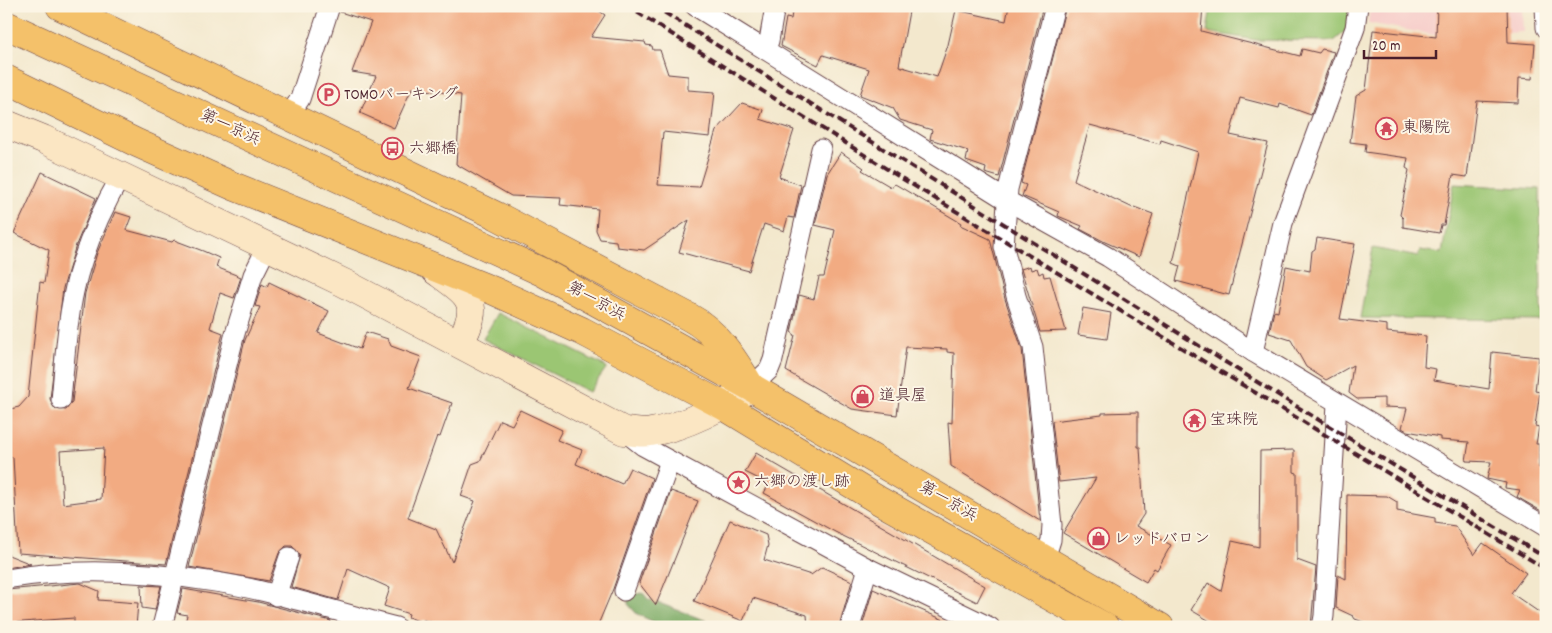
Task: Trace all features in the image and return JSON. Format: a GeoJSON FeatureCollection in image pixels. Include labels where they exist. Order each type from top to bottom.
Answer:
{"type":"FeatureCollection","features":[{"type":"Feature","properties":{"kind":"highway"},"geometry":{"type":"LineString","coordinates":[[60,6],[172,62],[289,115],[497,216],[705,325],[731,354],[751,387]]}},
{"type":"Feature","properties":{"kind":"highway","name":"第一京浜"},"geometry":{"type":"LineString","coordinates":[[6,25],[542,272],[751,387],[1160,627]]}},
{"type":"Feature","properties":{"kind":"highway","name":"第一京浜"},"geometry":{"type":"LineString","coordinates":[[6,80],[137,143],[279,206],[494,290],[582,331],[724,406],[878,500],[1105,627]]}},
{"type":"Feature","properties":{"kind":"street"},"geometry":{"type":"LineString","coordinates":[[289,115],[300,99],[330,6]]}},
{"type":"Feature","properties":{"kind":"street"},"geometry":{"type":"LineString","coordinates":[[695,6],[1008,201],[1108,257],[1253,352],[1337,404],[1546,527]]}},
{"type":"Feature","properties":{"kind":"street"},"geometry":{"type":"LineString","coordinates":[[765,49],[769,41],[775,6]]}},
{"type":"Feature","properties":{"kind":"street"},"geometry":{"type":"LineString","coordinates":[[1045,559],[1051,540],[1052,525],[1033,347],[1016,296],[1004,247],[1008,189],[1055,6]]}},
{"type":"Feature","properties":{"kind":"street"},"geometry":{"type":"LineString","coordinates":[[1253,352],[1283,223],[1355,28],[1358,6]]}},
{"type":"Feature","properties":{"kind":"street"},"geometry":{"type":"LineString","coordinates":[[1545,6],[1546,28]]}},
{"type":"Feature","properties":{"kind":"street"},"geometry":{"type":"LineString","coordinates":[[6,124],[121,176],[344,283],[624,430],[643,446],[868,568],[990,627]]}},
{"type":"Feature","properties":{"kind":"street"},"geometry":{"type":"LineString","coordinates":[[624,430],[651,432],[724,406],[751,387],[769,370],[773,360],[822,149]]}},
{"type":"Feature","properties":{"kind":"street"},"geometry":{"type":"LineString","coordinates":[[61,400],[66,346],[78,275],[103,206],[121,176]]}},
{"type":"Feature","properties":{"kind":"street"},"geometry":{"type":"LineString","coordinates":[[162,627],[234,337],[253,276],[267,247]]}},
{"type":"Feature","properties":{"kind":"street"},"geometry":{"type":"LineString","coordinates":[[427,264],[457,286],[467,296],[472,307],[472,315],[460,343]]}},
{"type":"Feature","properties":{"kind":"street"},"geometry":{"type":"LineString","coordinates":[[1322,627],[1325,609],[1337,404]]}},
{"type":"Feature","properties":{"kind":"street"},"geometry":{"type":"LineString","coordinates":[[624,591],[670,461]]}},
{"type":"Feature","properties":{"kind":"street"},"geometry":{"type":"LineString","coordinates":[[276,596],[289,557]]}},
{"type":"Feature","properties":{"kind":"street"},"geometry":{"type":"LineString","coordinates":[[850,627],[868,568]]}},
{"type":"Feature","properties":{"kind":"street"},"geometry":{"type":"LineString","coordinates":[[6,579],[32,574],[99,571],[215,582],[396,627]]}},
{"type":"Feature","properties":{"kind":"shaded area"},"geometry":{"type":"Polygon","coordinates":[[[1370,6],[1437,6],[1437,27],[1508,30],[1507,6],[1522,6],[1523,32],[1440,36],[1368,23],[1370,6]]]}},
{"type":"Feature","properties":{"kind":"green space"},"geometry":{"type":"Polygon","coordinates":[[[1211,6],[1350,6],[1347,30],[1334,41],[1256,40],[1207,32],[1211,6]]]}},
{"type":"Feature","properties":{"kind":"green space"},"geometry":{"type":"Polygon","coordinates":[[[1454,184],[1540,189],[1541,320],[1360,318],[1373,248],[1418,257],[1420,250],[1442,253],[1454,184]]]}},
{"type":"Feature","properties":{"kind":"green space"},"geometry":{"type":"Polygon","coordinates":[[[498,313],[607,367],[589,392],[483,339],[498,313]]]}},
{"type":"Feature","properties":{"kind":"green space"},"geometry":{"type":"Polygon","coordinates":[[[643,593],[648,599],[723,627],[657,627],[656,623],[637,614],[628,604],[628,595],[643,593]]]}},
{"type":"Feature","properties":{"kind":"building"},"geometry":{"type":"Polygon","coordinates":[[[341,6],[592,6],[605,15],[591,37],[645,42],[646,45],[652,46],[653,50],[660,50],[668,74],[688,76],[688,90],[715,92],[710,137],[663,132],[658,185],[699,187],[716,131],[742,103],[763,110],[760,119],[794,130],[779,177],[801,185],[794,218],[788,217],[784,231],[764,224],[749,271],[679,252],[689,220],[644,250],[617,247],[616,241],[600,239],[596,230],[598,209],[560,205],[561,198],[511,196],[456,164],[461,95],[412,88],[394,128],[360,113],[376,76],[352,72],[371,22],[340,12],[341,6]]]}},
{"type":"Feature","properties":{"kind":"building"},"geometry":{"type":"Polygon","coordinates":[[[793,6],[910,6],[899,66],[937,77],[948,45],[956,10],[1006,21],[1009,6],[1043,6],[999,177],[985,173],[986,168],[966,161],[968,151],[930,139],[932,130],[900,120],[893,108],[860,95],[869,69],[823,55],[818,65],[781,46],[786,18],[791,19],[793,6]]]}},
{"type":"Feature","properties":{"kind":"building"},"geometry":{"type":"Polygon","coordinates":[[[1066,6],[1203,6],[1201,31],[1300,56],[1302,49],[1319,53],[1322,49],[1334,52],[1311,115],[1280,104],[1279,108],[1240,98],[1230,135],[1268,143],[1229,295],[1176,281],[1180,266],[1173,263],[1198,152],[1161,140],[1160,144],[1090,125],[1074,180],[1133,208],[1153,214],[1139,257],[1080,229],[1082,226],[1058,216],[1059,212],[1022,196],[1026,185],[1021,183],[1066,6]]]}},
{"type":"Feature","properties":{"kind":"building"},"geometry":{"type":"Polygon","coordinates":[[[1437,6],[1507,6],[1508,42],[1535,44],[1532,79],[1519,78],[1518,103],[1477,101],[1467,177],[1453,175],[1444,225],[1441,225],[1439,233],[1403,227],[1403,218],[1400,215],[1409,170],[1406,168],[1408,158],[1365,152],[1366,144],[1350,142],[1356,96],[1366,90],[1373,30],[1436,37],[1437,6]]]}},
{"type":"Feature","properties":{"kind":"building"},"geometry":{"type":"Polygon","coordinates":[[[841,152],[864,168],[862,170],[891,187],[895,184],[961,223],[960,225],[990,239],[1005,299],[1022,349],[1040,521],[951,466],[948,422],[952,423],[954,353],[947,352],[947,349],[906,347],[897,415],[852,409],[786,371],[795,335],[791,332],[799,295],[814,299],[819,277],[824,277],[835,230],[815,225],[827,174],[841,152]]]}},
{"type":"Feature","properties":{"kind":"building"},"geometry":{"type":"Polygon","coordinates":[[[42,172],[96,198],[76,245],[63,288],[50,399],[55,409],[66,410],[72,402],[85,293],[97,253],[115,212],[131,217],[126,230],[172,242],[174,240],[203,251],[219,258],[216,267],[241,277],[234,298],[220,293],[210,328],[223,333],[166,564],[18,553],[13,457],[6,458],[6,410],[19,407],[28,397],[40,282],[44,283],[49,250],[14,233],[42,172]],[[104,448],[60,451],[63,504],[101,499],[104,448]]]}},
{"type":"Feature","properties":{"kind":"building"},"geometry":{"type":"Polygon","coordinates":[[[1317,238],[1355,244],[1340,319],[1387,325],[1387,332],[1426,336],[1424,367],[1436,369],[1434,380],[1489,389],[1492,352],[1539,357],[1535,391],[1540,392],[1535,426],[1539,427],[1536,444],[1539,444],[1539,468],[1544,471],[1543,512],[1517,497],[1520,490],[1505,488],[1506,483],[1487,479],[1491,462],[1466,461],[1469,442],[1440,440],[1440,437],[1407,431],[1402,428],[1407,408],[1384,407],[1384,398],[1357,399],[1349,393],[1353,365],[1326,380],[1306,367],[1291,340],[1269,333],[1274,311],[1278,312],[1286,266],[1310,271],[1312,251],[1315,249],[1317,238]]]}},
{"type":"Feature","properties":{"kind":"building"},"geometry":{"type":"Polygon","coordinates":[[[1030,266],[1031,270],[1037,268],[1039,274],[1043,272],[1044,277],[1050,276],[1066,331],[1040,332],[1021,269],[1030,266]]]}},
{"type":"Feature","properties":{"kind":"building"},"geometry":{"type":"Polygon","coordinates":[[[269,282],[329,311],[318,333],[360,349],[366,332],[388,339],[391,346],[421,357],[409,388],[452,403],[440,437],[437,436],[408,518],[436,529],[452,562],[475,501],[461,496],[472,464],[480,461],[500,420],[512,425],[520,410],[562,430],[557,440],[582,450],[576,464],[622,484],[630,468],[652,478],[613,589],[597,627],[446,627],[424,620],[421,622],[408,617],[409,614],[384,606],[390,588],[348,569],[338,600],[291,587],[300,555],[292,546],[286,546],[279,553],[269,581],[189,567],[245,340],[260,307],[255,306],[262,284],[267,287],[269,282]]]}},
{"type":"Feature","properties":{"kind":"building"},"geometry":{"type":"Polygon","coordinates":[[[1083,308],[1111,313],[1107,339],[1078,335],[1083,308]]]}},
{"type":"Feature","properties":{"kind":"building"},"geometry":{"type":"Polygon","coordinates":[[[1138,412],[1138,447],[1140,447],[1144,514],[1136,526],[1171,545],[1157,570],[1154,568],[1146,582],[1063,533],[1096,478],[1059,482],[1052,421],[1102,415],[1102,413],[1138,412]]]}},
{"type":"Feature","properties":{"kind":"building"},"geometry":{"type":"Polygon","coordinates":[[[1294,450],[1294,472],[1297,473],[1297,560],[1316,567],[1311,627],[1220,627],[1191,610],[1208,583],[1221,591],[1232,541],[1259,547],[1260,451],[1294,450]]]}},
{"type":"Feature","properties":{"kind":"building"},"geometry":{"type":"Polygon","coordinates":[[[756,453],[985,586],[977,602],[835,532],[764,493],[769,484],[745,472],[756,453]]]}},
{"type":"Feature","properties":{"kind":"building"},"geometry":{"type":"Polygon","coordinates":[[[671,491],[698,501],[656,605],[639,583],[671,491]]]}},
{"type":"Feature","properties":{"kind":"building"},"geometry":{"type":"Polygon","coordinates":[[[1347,495],[1387,496],[1397,502],[1397,511],[1435,518],[1435,523],[1455,526],[1474,555],[1483,543],[1526,573],[1511,593],[1546,617],[1546,627],[1377,627],[1355,619],[1353,616],[1336,608],[1338,575],[1346,579],[1347,495]]]}},
{"type":"Feature","properties":{"kind":"building"},"geometry":{"type":"Polygon","coordinates":[[[730,520],[766,535],[768,545],[764,560],[811,575],[822,567],[852,581],[839,627],[808,627],[807,615],[753,598],[743,621],[694,601],[730,520]]]}},
{"type":"Feature","properties":{"kind":"building"},"geometry":{"type":"Polygon","coordinates":[[[6,554],[31,564],[6,568],[6,554]]]}},
{"type":"Feature","properties":{"kind":"building"},"geometry":{"type":"Polygon","coordinates":[[[80,583],[99,591],[98,600],[138,603],[136,627],[74,627],[74,618],[10,623],[7,590],[80,583]]]}},
{"type":"Feature","properties":{"kind":"building"},"geometry":{"type":"Polygon","coordinates":[[[141,585],[161,586],[155,610],[142,608],[141,585]]]}},
{"type":"Feature","properties":{"kind":"building"},"geometry":{"type":"Polygon","coordinates":[[[183,589],[258,602],[331,621],[329,627],[184,627],[187,615],[177,613],[183,589]]]}},
{"type":"Feature","properties":{"kind":"building"},"geometry":{"type":"Polygon","coordinates":[[[873,589],[960,627],[862,627],[873,589]]]}},
{"type":"Feature","properties":{"kind":"railway"},"geometry":{"type":"LineString","coordinates":[[627,6],[903,179],[1546,569]]}},
{"type":"Feature","properties":{"kind":"railway"},"geometry":{"type":"LineString","coordinates":[[654,6],[1291,403],[1546,558]]}},
{"type":"Feature","properties":{"kind":"place","name":"TOMOパーキング"},"geometry":{"type":"Point","coordinates":[328,95]}},
{"type":"Feature","properties":{"kind":"place","name":"東陽院"},"geometry":{"type":"Point","coordinates":[1386,128]}},
{"type":"Feature","properties":{"kind":"place","name":"六郷橋"},"geometry":{"type":"Point","coordinates":[393,149]}},
{"type":"Feature","properties":{"kind":"place","name":"道具屋"},"geometry":{"type":"Point","coordinates":[863,396]}},
{"type":"Feature","properties":{"kind":"place","name":"宝珠院"},"geometry":{"type":"Point","coordinates":[1194,420]}},
{"type":"Feature","properties":{"kind":"place","name":"六郷の渡し跡"},"geometry":{"type":"Point","coordinates":[738,482]}},
{"type":"Feature","properties":{"kind":"place","name":"レッドバロン"},"geometry":{"type":"Point","coordinates":[1098,539]}}]}
